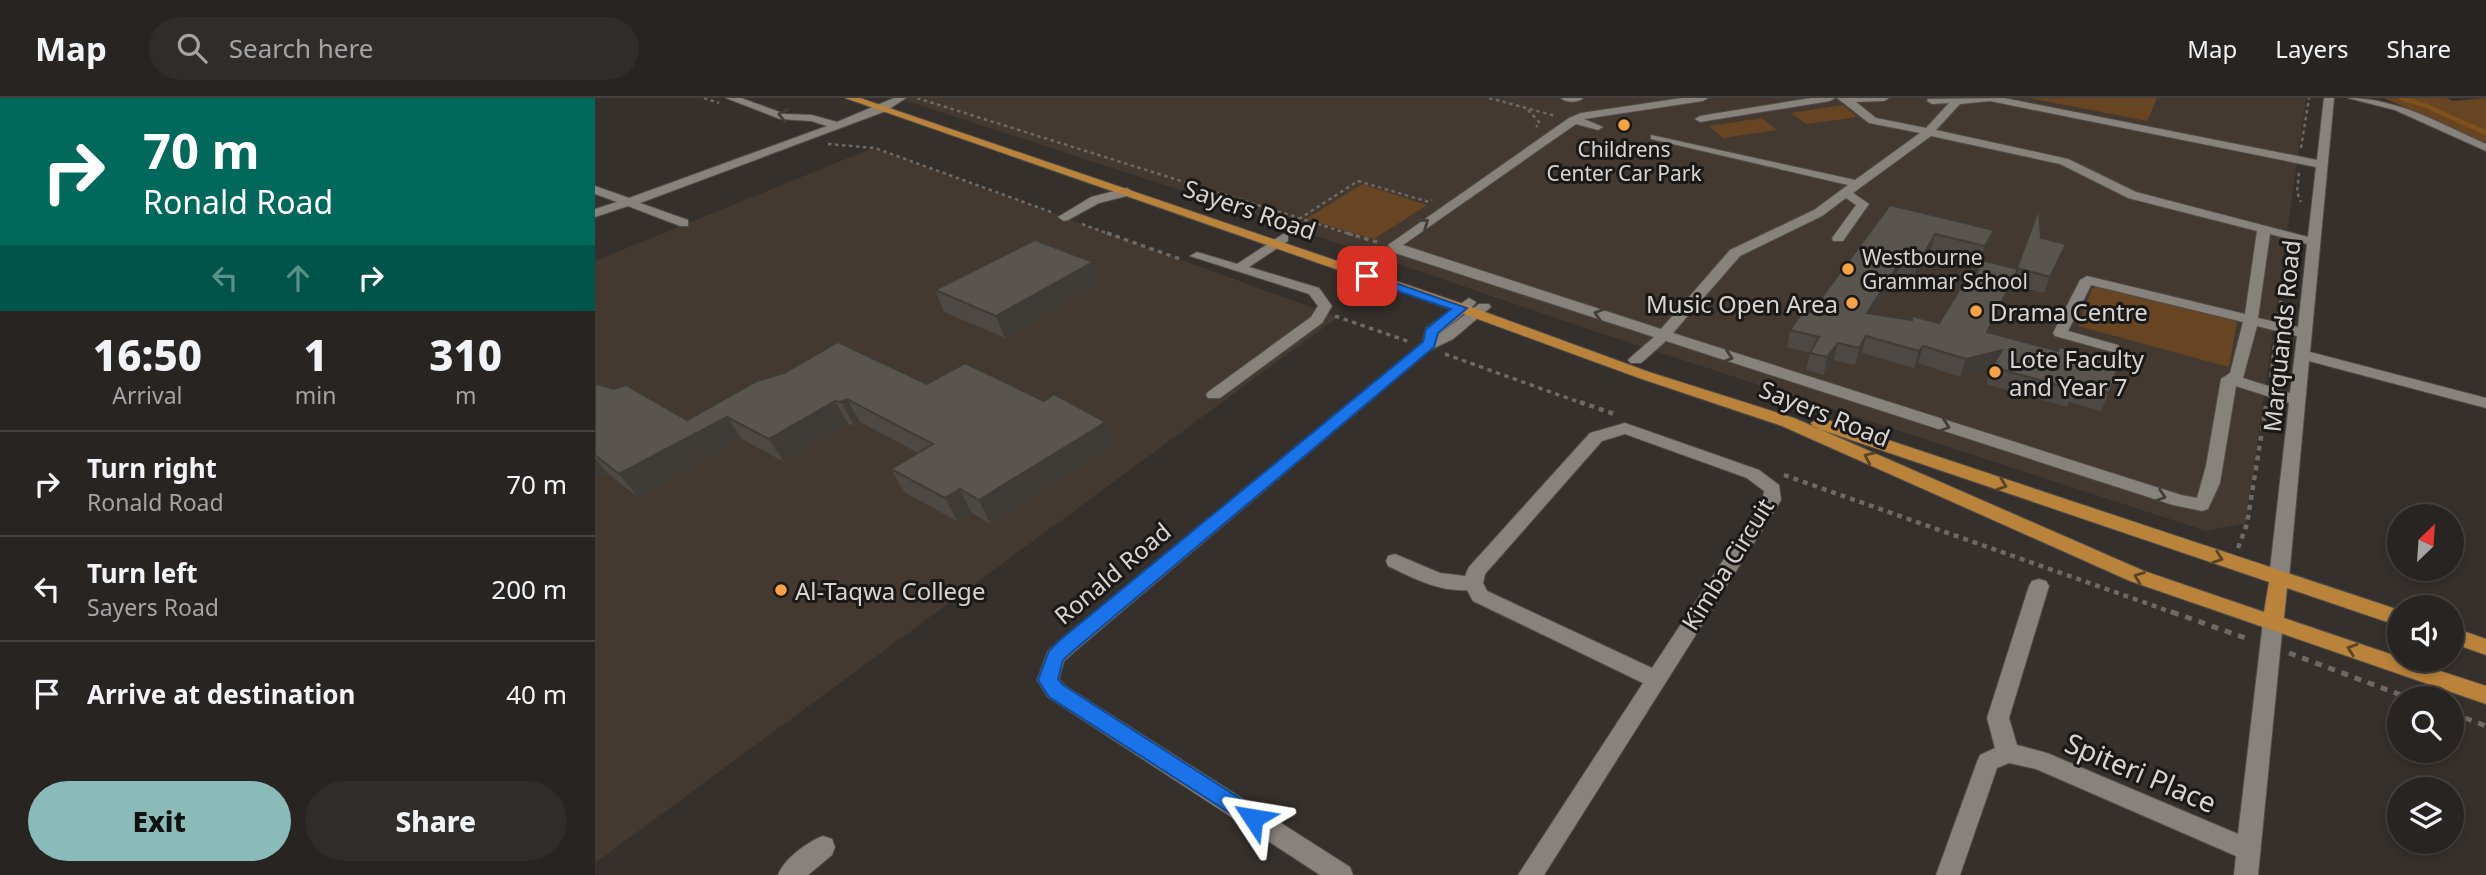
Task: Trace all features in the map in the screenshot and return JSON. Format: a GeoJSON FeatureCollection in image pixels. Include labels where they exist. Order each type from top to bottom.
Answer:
{"type":"FeatureCollection","features":[{"type":"Feature","properties":{"kind":"main road","name":"Sayers Road"},"geometry":{"type":"LineString","coordinates":[[850,98],[1133,194],[1148,202],[1636,360],[2387,614]]}},
{"type":"Feature","properties":{"kind":"main road","name":"Sayers Road"},"geometry":{"type":"LineString","coordinates":[[1472,308],[1699,394],[1788,422],[2111,565],[2486,695]]}},
{"type":"Feature","properties":{"kind":"main road"},"geometry":{"type":"LineString","coordinates":[[1636,360],[1641,368],[1788,422]]}},
{"type":"Feature","properties":{"kind":"main road"},"geometry":{"type":"LineString","coordinates":[[2273,622],[2279,578]]}},
{"type":"Feature","properties":{"kind":"main road"},"geometry":{"type":"LineString","coordinates":[[2464,639],[2486,647]]}},
{"type":"Feature","properties":{"kind":"street"},"geometry":{"type":"LineString","coordinates":[[731,98],[784,117],[831,123]]}},
{"type":"Feature","properties":{"kind":"street"},"geometry":{"type":"LineString","coordinates":[[719,167],[899,98]]}},
{"type":"Feature","properties":{"kind":"street"},"geometry":{"type":"LineString","coordinates":[[1566,98],[1578,98]]}},
{"type":"Feature","properties":{"kind":"street"},"geometry":{"type":"LineString","coordinates":[[1700,119],[1830,98]]}},
{"type":"Feature","properties":{"kind":"street"},"geometry":{"type":"LineString","coordinates":[[1843,99],[1884,98]]}},
{"type":"Feature","properties":{"kind":"street"},"geometry":{"type":"LineString","coordinates":[[1932,101],[1990,98],[2322,165]]}},
{"type":"Feature","properties":{"kind":"street","name":"Marquands Road"},"geometry":{"type":"LineString","coordinates":[[2279,578],[2329,98]]}},
{"type":"Feature","properties":{"kind":"street"},"geometry":{"type":"LineString","coordinates":[[2353,98],[2398,108],[2486,148]]}},
{"type":"Feature","properties":{"kind":"street"},"geometry":{"type":"LineString","coordinates":[[1693,99],[1593,113],[1573,120],[1395,245],[1400,250],[1663,336],[2155,494],[2201,505],[2205,502],[2212,477],[2229,379]]}},
{"type":"Feature","properties":{"kind":"street"},"geometry":{"type":"LineString","coordinates":[[1843,99],[1873,121],[2064,161],[2132,195],[2314,242]]}},
{"type":"Feature","properties":{"kind":"street"},"geometry":{"type":"LineString","coordinates":[[1636,360],[1663,336],[1735,253],[1786,230],[1847,194],[1857,184],[1903,154],[1960,100]]}},
{"type":"Feature","properties":{"kind":"street"},"geometry":{"type":"LineString","coordinates":[[1651,118],[1667,103]]}},
{"type":"Feature","properties":{"kind":"street"},"geometry":{"type":"LineString","coordinates":[[1573,120],[1598,127]]}},
{"type":"Feature","properties":{"kind":"street"},"geometry":{"type":"LineString","coordinates":[[595,213],[807,135],[831,123]]}},
{"type":"Feature","properties":{"kind":"street"},"geometry":{"type":"LineString","coordinates":[[1655,137],[1857,184]]}},
{"type":"Feature","properties":{"kind":"street"},"geometry":{"type":"LineString","coordinates":[[1095,200],[1104,185]]}},
{"type":"Feature","properties":{"kind":"street"},"geometry":{"type":"LineString","coordinates":[[595,190],[684,223]]}},
{"type":"Feature","properties":{"kind":"street"},"geometry":{"type":"LineString","coordinates":[[1064,217],[1095,200],[1133,194]]}},
{"type":"Feature","properties":{"kind":"street"},"geometry":{"type":"LineString","coordinates":[[1838,238],[1863,204],[1847,194]]}},
{"type":"Feature","properties":{"kind":"street"},"geometry":{"type":"LineString","coordinates":[[2229,379],[2237,375],[2251,319],[2264,229]]}},
{"type":"Feature","properties":{"kind":"street"},"geometry":{"type":"LineString","coordinates":[[1239,268],[1277,242]]}},
{"type":"Feature","properties":{"kind":"street"},"geometry":{"type":"LineString","coordinates":[[1196,260],[1239,268],[1314,291],[1325,306],[1317,320],[1214,395]]}},
{"type":"Feature","properties":{"kind":"street"},"geometry":{"type":"LineString","coordinates":[[2113,348],[2060,333],[2087,280],[2304,333]]}},
{"type":"Feature","properties":{"kind":"street","name":"Ronald Road"},"geometry":{"type":"LineString","coordinates":[[1341,875],[1056,691],[1048,680],[1055,657],[1066,646],[1427,345],[1448,336],[1472,308]]}},
{"type":"Feature","properties":{"kind":"street"},"geometry":{"type":"LineString","coordinates":[[2301,354],[2486,403]]}},
{"type":"Feature","properties":{"kind":"street"},"geometry":{"type":"LineString","coordinates":[[2229,379],[2297,400]]}},
{"type":"Feature","properties":{"kind":"street","name":"Kimba Circuit"},"geometry":{"type":"LineString","coordinates":[[1473,583],[1476,572],[1596,437],[1614,429],[1625,428],[1753,474],[1773,489],[1772,500],[1530,875]]}},
{"type":"Feature","properties":{"kind":"street"},"geometry":{"type":"LineString","coordinates":[[1395,561],[1439,582],[1458,585],[1473,583],[1480,596],[1655,679]]}},
{"type":"Feature","properties":{"kind":"street"},"geometry":{"type":"LineString","coordinates":[[1948,875],[1988,762],[2007,753],[1998,719],[2039,586]]}},
{"type":"Feature","properties":{"kind":"street"},"geometry":{"type":"LineString","coordinates":[[2246,875],[2273,622]]}},
{"type":"Feature","properties":{"kind":"street","name":"Spiteri Place"},"geometry":{"type":"LineString","coordinates":[[2007,753],[2039,760],[2249,850]]}},
{"type":"Feature","properties":{"kind":"street"},"geometry":{"type":"LineString","coordinates":[[790,875],[823,848]]}},
{"type":"Feature","properties":{"kind":"path"},"geometry":{"type":"LineString","coordinates":[[917,98],[1369,242],[1395,245]]}},
{"type":"Feature","properties":{"kind":"path"},"geometry":{"type":"LineString","coordinates":[[1489,98],[1573,120]]}},
{"type":"Feature","properties":{"kind":"path"},"geometry":{"type":"LineString","coordinates":[[2236,564],[2239,545],[2247,524],[2290,237],[2301,208],[2297,192],[2299,161],[2309,98]]}},
{"type":"Feature","properties":{"kind":"path"},"geometry":{"type":"LineString","coordinates":[[1528,110],[1540,123],[1534,130]]}},
{"type":"Feature","properties":{"kind":"path"},"geometry":{"type":"LineString","coordinates":[[807,135],[840,149],[872,146],[974,181],[1064,217],[1196,260]]}},
{"type":"Feature","properties":{"kind":"path"},"geometry":{"type":"LineString","coordinates":[[1299,219],[1359,181],[1429,202],[1440,195]]}},
{"type":"Feature","properties":{"kind":"path"},"geometry":{"type":"LineString","coordinates":[[1322,311],[1427,345],[1626,418]]}},
{"type":"Feature","properties":{"kind":"path"},"geometry":{"type":"LineString","coordinates":[[1784,474],[2270,646],[2387,690]]}},
{"type":"Feature","properties":{"kind":"path"},"geometry":{"type":"LineString","coordinates":[[2225,632],[2227,607]]}},
{"type":"Feature","properties":{"kind":"path"},"geometry":{"type":"LineString","coordinates":[[2464,718],[2486,726]]}},
{"type":"Feature","properties":{"kind":"shaded area","name":"Westbourne Grammar School"},"geometry":{"type":"Polygon","coordinates":[[[898,98],[2306,98],[2246,523],[2206,531],[1600,333],[1226,205],[898,98]]]}},
{"type":"Feature","properties":{"kind":"shaded area"},"geometry":{"type":"Polygon","coordinates":[[[2030,98],[2157,98],[2147,121],[2030,98]]]}},
{"type":"Feature","properties":{"kind":"shaded area"},"geometry":{"type":"Polygon","coordinates":[[[2384,98],[2446,98],[2453,101],[2486,98],[2486,144],[2384,98]]]}},
{"type":"Feature","properties":{"kind":"shaded area"},"geometry":{"type":"Polygon","coordinates":[[[1842,105],[1858,117],[1806,124],[1791,113],[1842,105]]]}},
{"type":"Feature","properties":{"kind":"shaded area"},"geometry":{"type":"Polygon","coordinates":[[[1762,118],[1777,130],[1723,138],[1709,126],[1762,118]]]}},
{"type":"Feature","properties":{"kind":"shaded area","name":"Al-Taqwa College"},"geometry":{"type":"Polygon","coordinates":[[[873,148],[1338,317],[595,863],[595,261],[873,148]]]}},
{"type":"Feature","properties":{"kind":"shaded area"},"geometry":{"type":"Polygon","coordinates":[[[1362,184],[1427,205],[1374,239],[1306,219],[1362,184]]]}},
{"type":"Feature","properties":{"kind":"shaded area"},"geometry":{"type":"Polygon","coordinates":[[[2098,286],[2237,321],[2229,367],[2078,326],[2092,289],[2098,286]]]}},
{"type":"Feature","properties":{"kind":"building"},"geometry":{"type":"Polygon","coordinates":[[[1890,205],[1994,230],[1985,246],[1935,234],[1917,267],[1900,262],[1867,313],[1912,320],[1912,316],[1939,323],[1968,276],[1974,278],[1982,260],[2018,269],[1987,332],[2058,351],[2059,347],[2085,353],[2084,359],[2118,368],[2109,393],[2076,384],[2075,390],[1992,367],[2002,350],[1966,359],[1923,346],[1919,351],[1866,336],[1859,348],[1838,343],[1827,357],[1810,353],[1819,337],[1790,330],[1804,310],[1811,312],[1890,205]]]}},
{"type":"Feature","properties":{"kind":"building"},"geometry":{"type":"Polygon","coordinates":[[[2039,208],[2041,238],[2066,244],[2050,277],[2017,268],[2039,208]]]}},
{"type":"Feature","properties":{"kind":"building"},"geometry":{"type":"Polygon","coordinates":[[[1035,240],[1093,262],[996,316],[935,290],[1035,240]]]}},
{"type":"Feature","properties":{"kind":"building"},"geometry":{"type":"Polygon","coordinates":[[[838,342],[927,384],[965,363],[1044,401],[1054,394],[1106,422],[979,500],[960,489],[945,498],[891,469],[933,444],[847,399],[835,401],[769,439],[727,417],[619,474],[595,455],[595,385],[613,389],[626,385],[687,420],[757,381],[784,373],[838,342]]]}},
{"type":"Feature","properties":{"kind":"waterway"},"geometry":{"type":"LineString","coordinates":[[2401,98],[2424,105],[2486,133]]}},
{"type":"Feature","properties":{"kind":"place","name":"Childrens Center Car Park"},"geometry":{"type":"Point","coordinates":[1624,125]}},
{"type":"Feature","properties":{"kind":"place","name":"Westbourne Grammar School"},"geometry":{"type":"Point","coordinates":[1848,269]}},
{"type":"Feature","properties":{"kind":"place","name":"Music Open Area"},"geometry":{"type":"Point","coordinates":[1852,303]}},
{"type":"Feature","properties":{"kind":"place","name":"Drama Centre"},"geometry":{"type":"Point","coordinates":[1976,311]}},
{"type":"Feature","properties":{"kind":"place","name":"Lote Faculty and Year 7"},"geometry":{"type":"Point","coordinates":[1995,372]}},
{"type":"Feature","properties":{"kind":"place","name":"Al-Taqwa College"},"geometry":{"type":"Point","coordinates":[781,590]}},
{"type":"Feature","properties":{"kind":"route"},"geometry":{"type":"LineString","coordinates":[[1253,818],[1056,691],[1048,680],[1055,657],[1066,646],[1429,344],[1431,331],[1461,308],[1367,276]]}}]}
